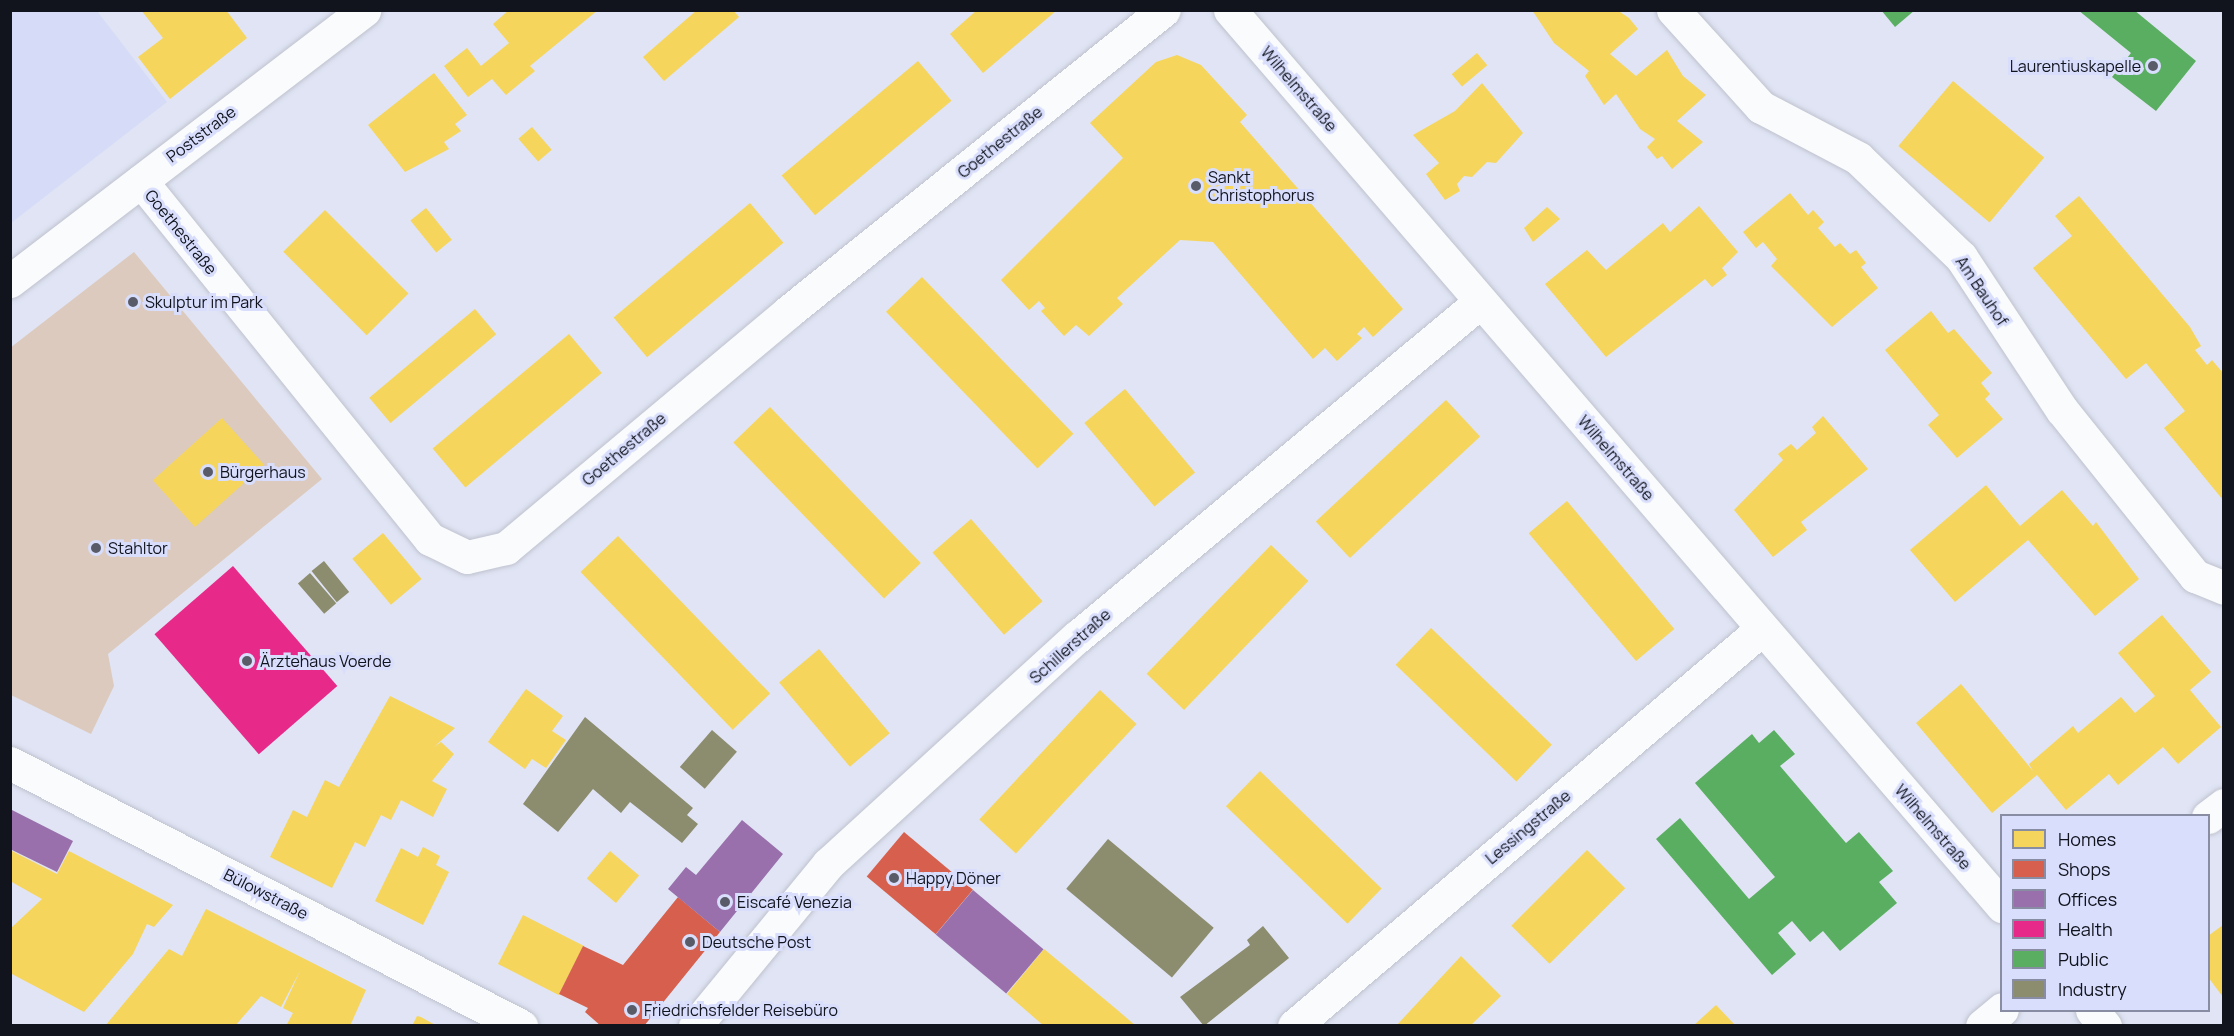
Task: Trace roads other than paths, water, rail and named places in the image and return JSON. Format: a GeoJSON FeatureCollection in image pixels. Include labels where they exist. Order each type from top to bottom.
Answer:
{"type":"FeatureCollection","features":[{"type":"Feature","properties":{"kind":"street","name":"Poststraße"},"geometry":{"type":"LineString","coordinates":[[10,281],[364,10]]}},
{"type":"Feature","properties":{"kind":"street","name":"Goethestraße"},"geometry":{"type":"LineString","coordinates":[[141,181],[430,539],[467,557],[506,548],[780,319],[1164,10]]}},
{"type":"Feature","properties":{"kind":"street","name":"Wilhelmstraße"},"geometry":{"type":"LineString","coordinates":[[1230,10],[2000,905]]}},
{"type":"Feature","properties":{"kind":"street","name":"Am Bauhof"},"geometry":{"type":"LineString","coordinates":[[1673,10],[1761,107],[1858,158],[1961,257],[2062,410],[2196,576],[2223,588]]}},
{"type":"Feature","properties":{"kind":"street","name":"Schillerstraße"},"geometry":{"type":"LineString","coordinates":[[695,1026],[828,864],[1077,637],[1480,302]]}},
{"type":"Feature","properties":{"kind":"street","name":"Lessingstraße"},"geometry":{"type":"LineString","coordinates":[[1294,1026],[1762,629]]}},
{"type":"Feature","properties":{"kind":"street","name":"Bülowstraße"},"geometry":{"type":"LineString","coordinates":[[10,763],[521,1026]]}},
{"type":"Feature","properties":{"kind":"street"},"geometry":{"type":"LineString","coordinates":[[2210,815],[2223,805]]}},
{"type":"Feature","properties":{"kind":"street"},"geometry":{"type":"LineString","coordinates":[[1982,1026],[2000,1010]]}},
{"type":"Feature","properties":{"kind":"street"},"geometry":{"type":"LineString","coordinates":[[2093,1012],[2105,1026]]}},
{"type":"Feature","properties":{"kind":"place","name":"Laurentiuskapelle"},"geometry":{"type":"Point","coordinates":[2153,66]}},
{"type":"Feature","properties":{"kind":"place","name":"Sankt Christophorus"},"geometry":{"type":"Point","coordinates":[1196,186]}},
{"type":"Feature","properties":{"kind":"place","name":"Skulptur im Park"},"geometry":{"type":"Point","coordinates":[133,302]}},
{"type":"Feature","properties":{"kind":"place","name":"Bürgerhaus"},"geometry":{"type":"Point","coordinates":[208,472]}},
{"type":"Feature","properties":{"kind":"place","name":"Stahltor"},"geometry":{"type":"Point","coordinates":[96,548]}},
{"type":"Feature","properties":{"kind":"place","name":"Ärztehaus Voerde"},"geometry":{"type":"Point","coordinates":[247,661]}},
{"type":"Feature","properties":{"kind":"place","name":"Happy Döner"},"geometry":{"type":"Point","coordinates":[894,878]}},
{"type":"Feature","properties":{"kind":"place","name":"Eiscafé Venezia"},"geometry":{"type":"Point","coordinates":[725,902]}},
{"type":"Feature","properties":{"kind":"place","name":"Deutsche Post"},"geometry":{"type":"Point","coordinates":[690,942]}},
{"type":"Feature","properties":{"kind":"place","name":"Friedrichsfelder Reisebüro"},"geometry":{"type":"Point","coordinates":[632,1010]}}]}
